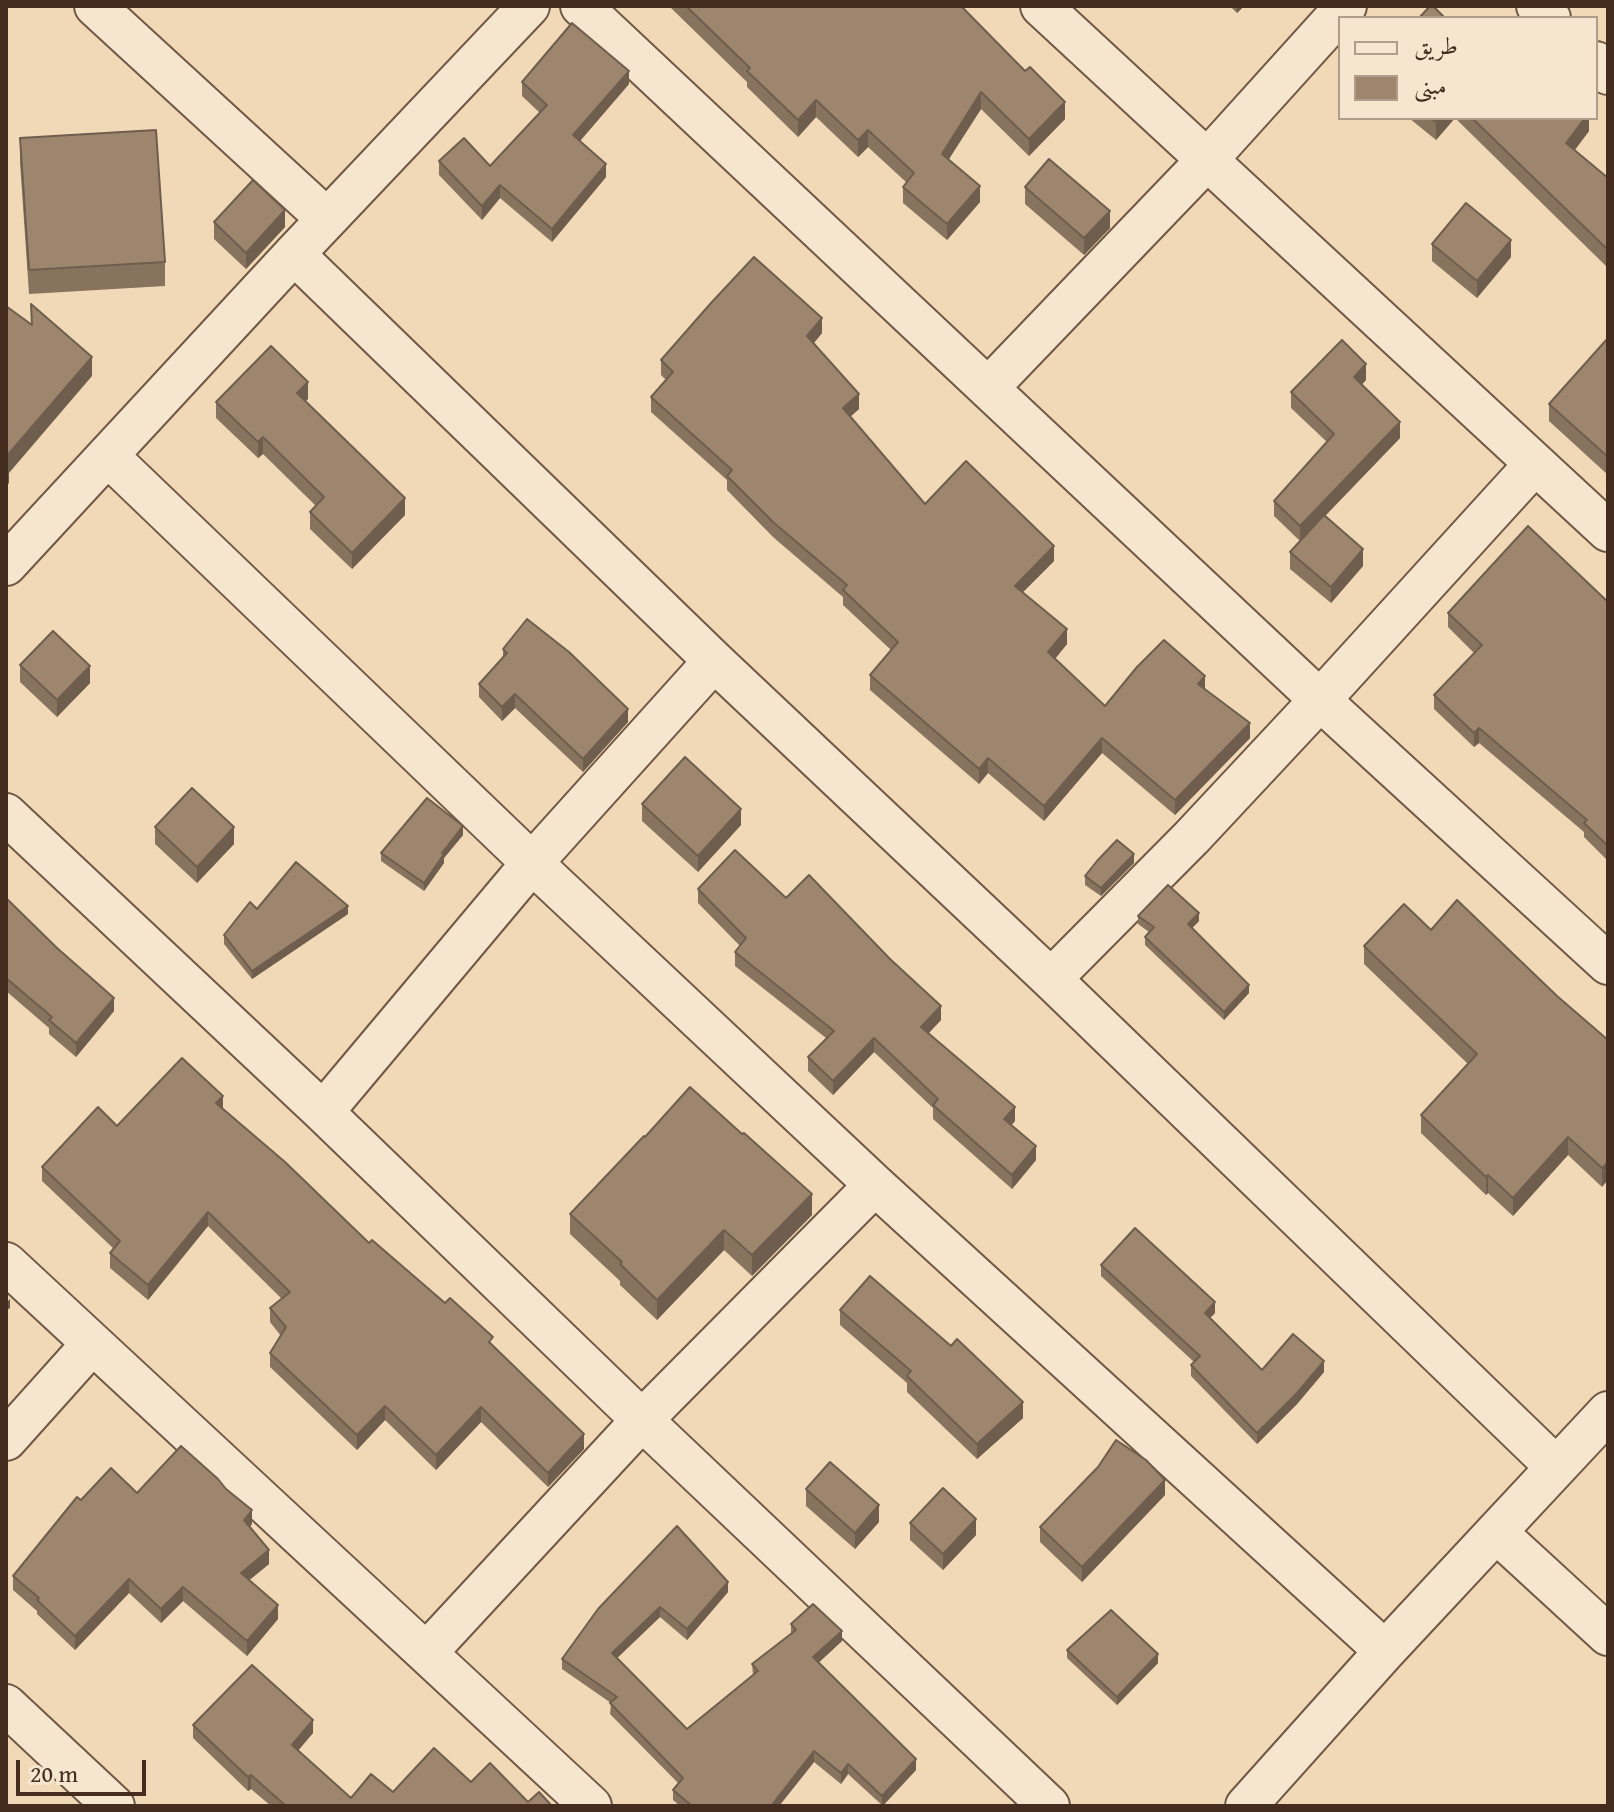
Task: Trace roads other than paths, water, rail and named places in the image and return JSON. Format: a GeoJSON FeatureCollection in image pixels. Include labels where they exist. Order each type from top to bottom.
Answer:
{"type":"FeatureCollection","features":[{"type":"Feature","properties":{"kind":"street"},"geometry":{"type":"LineString","coordinates":[[95,6],[327,219]]}},
{"type":"Feature","properties":{"kind":"street"},"geometry":{"type":"LineString","coordinates":[[6,565],[529,6]]}},
{"type":"Feature","properties":{"kind":"street"},"geometry":{"type":"LineString","coordinates":[[581,6],[1320,700],[1608,964]]}},
{"type":"Feature","properties":{"kind":"street"},"geometry":{"type":"LineString","coordinates":[[1041,6],[1608,531]]}},
{"type":"Feature","properties":{"kind":"street"},"geometry":{"type":"LineString","coordinates":[[989,387],[1206,161],[1346,6]]}},
{"type":"Feature","properties":{"kind":"street"},"geometry":{"type":"LineString","coordinates":[[294,254],[1556,1467]]}},
{"type":"Feature","properties":{"kind":"street"},"geometry":{"type":"LineString","coordinates":[[108,456],[532,863],[875,1185],[1385,1651]]}},
{"type":"Feature","properties":{"kind":"street"},"geometry":{"type":"LineString","coordinates":[[1051,979],[1192,837],[1535,464]]}},
{"type":"Feature","properties":{"kind":"street"},"geometry":{"type":"LineString","coordinates":[[323,1112],[532,863],[714,661]]}},
{"type":"Feature","properties":{"kind":"street"},"geometry":{"type":"LineString","coordinates":[[6,814],[323,1112],[1049,1806]]}},
{"type":"Feature","properties":{"kind":"street"},"geometry":{"type":"LineString","coordinates":[[427,1652],[642,1420],[875,1185]]}},
{"type":"Feature","properties":{"kind":"street"},"geometry":{"type":"LineString","coordinates":[[6,1263],[591,1806]]}},
{"type":"Feature","properties":{"kind":"street"},"geometry":{"type":"LineString","coordinates":[[6,1440],[92,1344]]}},
{"type":"Feature","properties":{"kind":"street"},"geometry":{"type":"LineString","coordinates":[[1246,1806],[1385,1651],[1608,1412]]}},
{"type":"Feature","properties":{"kind":"street"},"geometry":{"type":"LineString","coordinates":[[1497,1533],[1608,1635]]}},
{"type":"Feature","properties":{"kind":"street"},"geometry":{"type":"LineString","coordinates":[[6,1705],[114,1806]]}}]}
